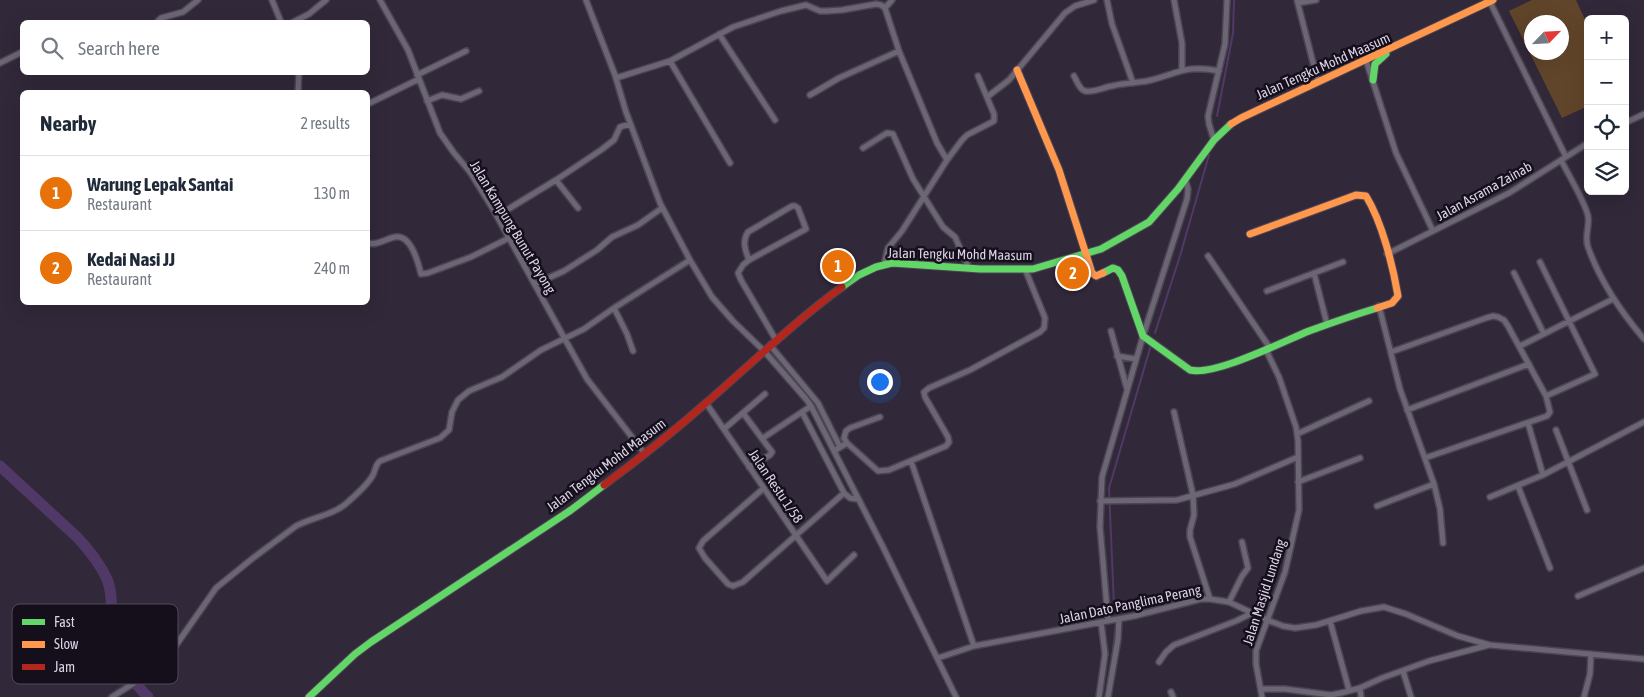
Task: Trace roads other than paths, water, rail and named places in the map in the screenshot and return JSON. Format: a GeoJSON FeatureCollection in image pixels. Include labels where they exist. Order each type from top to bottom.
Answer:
{"type":"FeatureCollection","features":[{"type":"Feature","properties":{"kind":"main road","name":"Jalan Tengku Mohd Maasum"},"geometry":{"type":"LineString","coordinates":[[309,697],[355,654],[371,642],[571,510],[645,454],[773,343],[826,299],[860,275],[884,264],[892,263],[969,268],[1025,269],[1048,265],[1085,254],[1122,239],[1141,228],[1163,207],[1214,140],[1240,118],[1491,1]]}},
{"type":"Feature","properties":{"kind":"main road"},"geometry":{"type":"LineString","coordinates":[[1373,80],[1372,74],[1375,64],[1397,46]]}},
{"type":"Feature","properties":{"kind":"main road"},"geometry":{"type":"LineString","coordinates":[[1017,70],[1059,170],[1085,254],[1094,275],[1113,268],[1118,270],[1143,336],[1190,370],[1198,372],[1244,359],[1327,324],[1392,302],[1398,296],[1388,254],[1373,208],[1369,199],[1362,195],[1356,195],[1250,234]]}},
{"type":"Feature","properties":{"kind":"street"},"geometry":{"type":"LineString","coordinates":[[160,20],[184,12],[198,0]]}},
{"type":"Feature","properties":{"kind":"street"},"geometry":{"type":"LineString","coordinates":[[272,0],[280,20]]}},
{"type":"Feature","properties":{"kind":"street"},"geometry":{"type":"LineString","coordinates":[[297,20],[309,14],[326,0]]}},
{"type":"Feature","properties":{"kind":"street","name":"Jalan Kampung Bunut Payong"},"geometry":{"type":"LineString","coordinates":[[380,0],[408,50],[445,142],[470,172],[497,216],[587,379],[645,454]]}},
{"type":"Feature","properties":{"kind":"street"},"geometry":{"type":"LineString","coordinates":[[586,0],[662,208],[712,297],[733,321],[764,351],[806,399],[883,547],[956,697]]}},
{"type":"Feature","properties":{"kind":"street"},"geometry":{"type":"LineString","coordinates":[[885,8],[892,0]]}},
{"type":"Feature","properties":{"kind":"street"},"geometry":{"type":"LineString","coordinates":[[987,97],[1009,80],[1065,13],[1075,6],[1094,0]]}},
{"type":"Feature","properties":{"kind":"street"},"geometry":{"type":"LineString","coordinates":[[1107,0],[1112,24],[1132,83]]}},
{"type":"Feature","properties":{"kind":"street"},"geometry":{"type":"LineString","coordinates":[[1174,0],[1182,43],[1182,70]]}},
{"type":"Feature","properties":{"kind":"street"},"geometry":{"type":"LineString","coordinates":[[1214,140],[1208,116],[1225,44],[1227,0]]}},
{"type":"Feature","properties":{"kind":"street"},"geometry":{"type":"LineString","coordinates":[[1316,0],[1297,1],[1318,82]]}},
{"type":"Feature","properties":{"kind":"street"},"geometry":{"type":"LineString","coordinates":[[1491,1],[1586,211],[1588,220],[1587,246],[1613,299],[1644,339]]}},
{"type":"Feature","properties":{"kind":"street"},"geometry":{"type":"LineString","coordinates":[[616,78],[670,61],[733,27],[781,10],[806,5],[827,12],[876,2],[885,8],[899,51],[937,142],[947,160]]}},
{"type":"Feature","properties":{"kind":"street"},"geometry":{"type":"LineString","coordinates":[[719,34],[775,120]]}},
{"type":"Feature","properties":{"kind":"street"},"geometry":{"type":"LineString","coordinates":[[370,103],[466,51]]}},
{"type":"Feature","properties":{"kind":"street"},"geometry":{"type":"LineString","coordinates":[[810,95],[839,78],[899,51]]}},
{"type":"Feature","properties":{"kind":"street"},"geometry":{"type":"LineString","coordinates":[[0,63],[20,53]]}},
{"type":"Feature","properties":{"kind":"street"},"geometry":{"type":"LineString","coordinates":[[1366,60],[1396,153],[1433,231]]}},
{"type":"Feature","properties":{"kind":"street"},"geometry":{"type":"LineString","coordinates":[[670,61],[730,163]]}},
{"type":"Feature","properties":{"kind":"street"},"geometry":{"type":"LineString","coordinates":[[1074,76],[1080,88],[1087,91],[1160,77],[1182,70],[1205,68],[1219,72]]}},
{"type":"Feature","properties":{"kind":"street"},"geometry":{"type":"LineString","coordinates":[[298,90],[299,75]]}},
{"type":"Feature","properties":{"kind":"street"},"geometry":{"type":"LineString","coordinates":[[884,264],[888,248],[902,231],[947,160],[967,135],[994,121],[994,114],[978,76]]}},
{"type":"Feature","properties":{"kind":"street"},"geometry":{"type":"LineString","coordinates":[[427,101],[442,95],[461,99],[479,91]]}},
{"type":"Feature","properties":{"kind":"street"},"geometry":{"type":"LineString","coordinates":[[1629,121],[1644,114]]}},
{"type":"Feature","properties":{"kind":"street"},"geometry":{"type":"LineString","coordinates":[[497,216],[601,150],[616,137],[620,127],[630,124]]}},
{"type":"Feature","properties":{"kind":"street"},"geometry":{"type":"LineString","coordinates":[[863,148],[890,132],[895,138],[913,179],[943,227],[955,237],[969,268]]}},
{"type":"Feature","properties":{"kind":"street","name":"Jalan Asrama Zainab"},"geometry":{"type":"LineString","coordinates":[[1388,254],[1509,193],[1584,145]]}},
{"type":"Feature","properties":{"kind":"street"},"geometry":{"type":"LineString","coordinates":[[1108,620],[1100,537],[1105,501],[1102,477],[1143,336],[1187,198],[1188,188],[1185,179]]}},
{"type":"Feature","properties":{"kind":"street"},"geometry":{"type":"LineString","coordinates":[[556,180],[578,208]]}},
{"type":"Feature","properties":{"kind":"street"},"geometry":{"type":"LineString","coordinates":[[749,260],[744,248],[745,236],[748,232],[792,206],[798,208],[806,229],[749,260],[742,265],[738,273],[773,343],[818,403],[840,447]]}},
{"type":"Feature","properties":{"kind":"street"},"geometry":{"type":"LineString","coordinates":[[535,284],[564,271],[597,250],[612,237],[638,225],[662,208]]}},
{"type":"Feature","properties":{"kind":"street"},"geometry":{"type":"LineString","coordinates":[[370,243],[376,244],[396,237],[403,239],[413,251],[421,274],[471,256],[510,238]]}},
{"type":"Feature","properties":{"kind":"street","name":"Jalan Masjid Lundang"},"geometry":{"type":"LineString","coordinates":[[1208,256],[1268,349],[1280,377],[1297,434],[1299,510],[1285,572],[1256,651],[1256,664],[1262,697]]}},
{"type":"Feature","properties":{"kind":"street"},"geometry":{"type":"LineString","coordinates":[[178,642],[216,588],[229,577],[296,526],[340,508],[349,502],[372,476],[376,465],[380,461],[440,438],[449,430],[452,412],[458,400],[468,391],[502,377],[541,350],[584,330],[614,308],[690,260]]}},
{"type":"Feature","properties":{"kind":"street"},"geometry":{"type":"LineString","coordinates":[[1267,290],[1344,262]]}},
{"type":"Feature","properties":{"kind":"street"},"geometry":{"type":"LineString","coordinates":[[1540,262],[1595,374],[1546,396]]}},
{"type":"Feature","properties":{"kind":"street"},"geometry":{"type":"LineString","coordinates":[[880,417],[850,428],[844,438],[878,471],[886,471],[911,462],[946,446],[949,442],[948,436],[925,397],[924,392],[928,388],[970,370],[1040,332],[1044,328],[1045,318],[1025,269]]}},
{"type":"Feature","properties":{"kind":"street"},"geometry":{"type":"LineString","coordinates":[[1314,273],[1327,324]]}},
{"type":"Feature","properties":{"kind":"street"},"geometry":{"type":"LineString","coordinates":[[1514,273],[1544,334]]}},
{"type":"Feature","properties":{"kind":"street"},"geometry":{"type":"LineString","coordinates":[[1520,346],[1613,299]]}},
{"type":"Feature","properties":{"kind":"street"},"geometry":{"type":"LineString","coordinates":[[1379,306],[1407,410],[1434,484],[1440,509],[1443,543]]}},
{"type":"Feature","properties":{"kind":"street"},"geometry":{"type":"LineString","coordinates":[[614,308],[633,351]]}},
{"type":"Feature","properties":{"kind":"street"},"geometry":{"type":"LineString","coordinates":[[1390,352],[1493,316],[1498,317],[1504,320],[1520,346],[1546,396],[1550,412],[1547,416],[1425,458]]}},
{"type":"Feature","properties":{"kind":"street"},"geometry":{"type":"LineString","coordinates":[[1111,331],[1127,390]]}},
{"type":"Feature","properties":{"kind":"street"},"geometry":{"type":"LineString","coordinates":[[1117,356],[1136,359]]}},
{"type":"Feature","properties":{"kind":"street"},"geometry":{"type":"LineString","coordinates":[[1407,410],[1530,364]]}},
{"type":"Feature","properties":{"kind":"street"},"geometry":{"type":"LineString","coordinates":[[724,429],[765,394]]}},
{"type":"Feature","properties":{"kind":"street"},"geometry":{"type":"LineString","coordinates":[[1297,434],[1369,401]]}},
{"type":"Feature","properties":{"kind":"street","name":"Jalan Restu 1/58"},"geometry":{"type":"LineString","coordinates":[[706,403],[828,581],[854,555]]}},
{"type":"Feature","properties":{"kind":"street"},"geometry":{"type":"LineString","coordinates":[[762,438],[810,406]]}},
{"type":"Feature","properties":{"kind":"street"},"geometry":{"type":"LineString","coordinates":[[743,412],[772,452],[770,455],[749,466]]}},
{"type":"Feature","properties":{"kind":"street"},"geometry":{"type":"LineString","coordinates":[[802,412],[844,493],[850,498],[857,498]]}},
{"type":"Feature","properties":{"kind":"street"},"geometry":{"type":"LineString","coordinates":[[1174,412],[1193,495],[1194,516],[1190,536],[1210,598]]}},
{"type":"Feature","properties":{"kind":"street"},"geometry":{"type":"LineString","coordinates":[[1490,497],[1543,475],[1644,422]]}},
{"type":"Feature","properties":{"kind":"street"},"geometry":{"type":"LineString","coordinates":[[1528,423],[1543,475]]}},
{"type":"Feature","properties":{"kind":"street"},"geometry":{"type":"LineString","coordinates":[[1556,430],[1587,510]]}},
{"type":"Feature","properties":{"kind":"street"},"geometry":{"type":"LineString","coordinates":[[834,451],[847,443]]}},
{"type":"Feature","properties":{"kind":"street"},"geometry":{"type":"LineString","coordinates":[[1105,501],[1177,500],[1235,484],[1262,474],[1298,456]]}},
{"type":"Feature","properties":{"kind":"street"},"geometry":{"type":"LineString","coordinates":[[1298,482],[1360,458]]}},
{"type":"Feature","properties":{"kind":"street"},"geometry":{"type":"LineString","coordinates":[[911,462],[974,646]]}},
{"type":"Feature","properties":{"kind":"street"},"geometry":{"type":"LineString","coordinates":[[1377,506],[1434,484]]}},
{"type":"Feature","properties":{"kind":"street"},"geometry":{"type":"LineString","coordinates":[[1518,486],[1550,568]]}},
{"type":"Feature","properties":{"kind":"street"},"geometry":{"type":"LineString","coordinates":[[764,488],[699,548],[728,584],[733,586],[743,582],[844,493]]}},
{"type":"Feature","properties":{"kind":"street"},"geometry":{"type":"LineString","coordinates":[[1228,602],[1248,568],[1242,542]]}},
{"type":"Feature","properties":{"kind":"street"},"geometry":{"type":"LineString","coordinates":[[1578,596],[1644,568]]}},
{"type":"Feature","properties":{"kind":"street","name":"Jalan Dato Panglima Perang"},"geometry":{"type":"LineString","coordinates":[[938,658],[974,646],[1119,619],[1210,598],[1228,602],[1282,626],[1295,628],[1384,607],[1406,614],[1458,636],[1490,645],[1644,659]]}},
{"type":"Feature","properties":{"kind":"street"},"geometry":{"type":"LineString","coordinates":[[1159,662],[1174,645],[1252,613]]}},
{"type":"Feature","properties":{"kind":"street"},"geometry":{"type":"LineString","coordinates":[[1108,697],[1118,639],[1119,619]]}},
{"type":"Feature","properties":{"kind":"street"},"geometry":{"type":"LineString","coordinates":[[1330,621],[1349,690]]}},
{"type":"Feature","properties":{"kind":"street"},"geometry":{"type":"LineString","coordinates":[[1099,697],[1105,658],[1101,622]]}},
{"type":"Feature","properties":{"kind":"street"},"geometry":{"type":"LineString","coordinates":[[1261,690],[1284,690],[1331,696],[1360,688],[1430,661],[1490,645]]}},
{"type":"Feature","properties":{"kind":"street"},"geometry":{"type":"LineString","coordinates":[[1584,697],[1590,674],[1591,654]]}},
{"type":"Feature","properties":{"kind":"street"},"geometry":{"type":"LineString","coordinates":[[1403,671],[1410,697]]}},
{"type":"Feature","properties":{"kind":"street"},"geometry":{"type":"LineString","coordinates":[[112,697],[133,684]]}},
{"type":"Feature","properties":{"kind":"street"},"geometry":{"type":"LineString","coordinates":[[1360,688],[1361,697]]}},
{"type":"Feature","properties":{"kind":"waterway"},"geometry":{"type":"LineString","coordinates":[[1217,116],[1233,33],[1234,0]]}},
{"type":"Feature","properties":{"kind":"waterway"},"geometry":{"type":"LineString","coordinates":[[1155,333],[1180,256],[1209,155]]}},
{"type":"Feature","properties":{"kind":"waterway"},"geometry":{"type":"LineString","coordinates":[[1114,606],[1109,488],[1151,345]]}},
{"type":"Feature","properties":{"kind":"waterway"},"geometry":{"type":"LineString","coordinates":[[0,466],[78,538],[90,552],[107,579],[111,604]]}},
{"type":"Feature","properties":{"kind":"waterway"},"geometry":{"type":"LineString","coordinates":[[1112,661],[1115,631]]}},
{"type":"Feature","properties":{"kind":"waterway"},"geometry":{"type":"LineString","coordinates":[[137,684],[148,697]]}},
{"type":"Feature","properties":{"kind":"place","name":"Warung Lepak Santai"},"geometry":{"type":"Point","coordinates":[838,266]}},
{"type":"Feature","properties":{"kind":"place","name":"Kedai Nasi JJ"},"geometry":{"type":"Point","coordinates":[1073,273]}}]}
